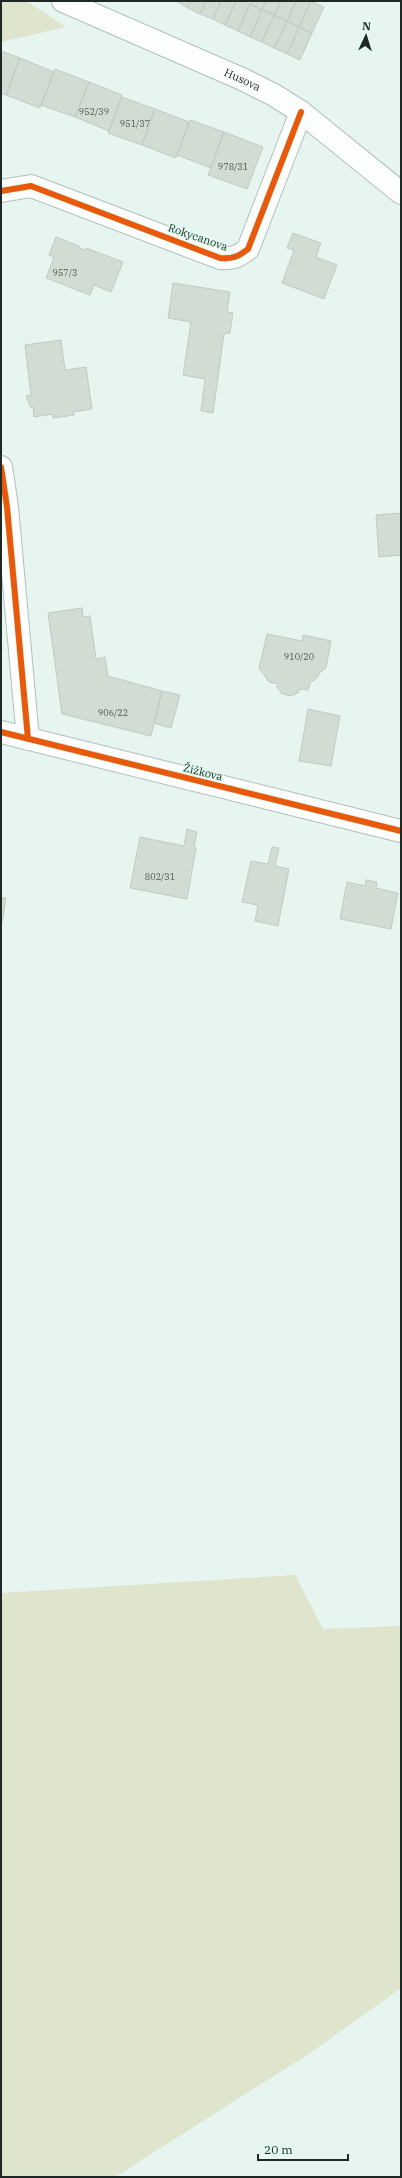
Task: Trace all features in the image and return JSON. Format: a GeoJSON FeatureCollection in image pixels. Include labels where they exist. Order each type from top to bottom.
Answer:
{"type":"FeatureCollection","features":[{"type":"Feature","properties":{"kind":"street","name":"Husova"},"geometry":{"type":"LineString","coordinates":[[63,1],[274,94],[301,112],[401,193]]}},
{"type":"Feature","properties":{"kind":"street","name":"Rokycanova"},"geometry":{"type":"LineString","coordinates":[[1,191],[31,186],[220,258],[230,259],[240,256],[248,249],[301,112]]}},
{"type":"Feature","properties":{"kind":"street"},"geometry":{"type":"LineString","coordinates":[[1,467],[7,507],[28,739]]}},
{"type":"Feature","properties":{"kind":"street","name":"Žižkova"},"geometry":{"type":"LineString","coordinates":[[1,732],[401,831]]}},
{"type":"Feature","properties":{"kind":"green space"},"geometry":{"type":"Polygon","coordinates":[[[1,1],[26,1],[66,27],[1,42],[1,1]]]}},
{"type":"Feature","properties":{"kind":"green space"},"geometry":{"type":"Polygon","coordinates":[[[295,1575],[323,1629],[401,1626],[401,1988],[310,2053],[115,2177],[1,2177],[1,1593],[295,1575]]]}},
{"type":"Feature","properties":{"kind":"building"},"geometry":{"type":"Polygon","coordinates":[[[176,1],[191,1],[188,8],[176,1]]]}},
{"type":"Feature","properties":{"kind":"building"},"geometry":{"type":"Polygon","coordinates":[[[191,1],[206,1],[200,14],[188,8],[191,1]]]}},
{"type":"Feature","properties":{"kind":"building"},"geometry":{"type":"Polygon","coordinates":[[[206,1],[221,1],[213,19],[200,14],[206,1]]]}},
{"type":"Feature","properties":{"kind":"building"},"geometry":{"type":"Polygon","coordinates":[[[221,1],[236,1],[225,25],[213,19],[221,1]]]}},
{"type":"Feature","properties":{"kind":"building"},"geometry":{"type":"Polygon","coordinates":[[[236,1],[243,1],[250,4],[238,31],[225,25],[236,1]]]}},
{"type":"Feature","properties":{"kind":"building"},"geometry":{"type":"Polygon","coordinates":[[[251,1],[266,1],[262,10],[250,4],[251,1]]]}},
{"type":"Feature","properties":{"kind":"building"},"geometry":{"type":"Polygon","coordinates":[[[266,1],[281,1],[274,15],[262,10],[266,1]]]}},
{"type":"Feature","properties":{"kind":"building"},"geometry":{"type":"Polygon","coordinates":[[[281,1],[296,1],[287,21],[274,15],[281,1]]]}},
{"type":"Feature","properties":{"kind":"building"},"geometry":{"type":"Polygon","coordinates":[[[296,1],[311,1],[299,27],[287,21],[296,1]]]}},
{"type":"Feature","properties":{"kind":"building"},"geometry":{"type":"Polygon","coordinates":[[[311,1],[324,7],[312,33],[299,27],[311,1]]]}},
{"type":"Feature","properties":{"kind":"building"},"geometry":{"type":"Polygon","coordinates":[[[250,4],[262,10],[250,37],[238,31],[250,4]]]}},
{"type":"Feature","properties":{"kind":"building"},"geometry":{"type":"Polygon","coordinates":[[[262,10],[274,15],[262,42],[250,37],[262,10]]]}},
{"type":"Feature","properties":{"kind":"building"},"geometry":{"type":"Polygon","coordinates":[[[274,15],[287,21],[274,48],[262,42],[274,15]]]}},
{"type":"Feature","properties":{"kind":"building"},"geometry":{"type":"Polygon","coordinates":[[[287,21],[299,27],[287,54],[274,48],[287,21]]]}},
{"type":"Feature","properties":{"kind":"building"},"geometry":{"type":"Polygon","coordinates":[[[299,27],[312,33],[300,60],[287,54],[299,27]]]}},
{"type":"Feature","properties":{"kind":"building"},"geometry":{"type":"Polygon","coordinates":[[[1,51],[20,58],[6,95],[1,93],[1,51]]]}},
{"type":"Feature","properties":{"kind":"building"},"geometry":{"type":"Polygon","coordinates":[[[20,58],[54,72],[40,108],[6,95],[20,58]]]}},
{"type":"Feature","properties":{"kind":"building"},"geometry":{"type":"Polygon","coordinates":[[[55,69],[89,82],[75,117],[41,105],[55,69]]]}},
{"type":"Feature","properties":{"kind":"building"},"geometry":{"type":"Polygon","coordinates":[[[89,82],[122,95],[109,131],[75,117],[89,82]]]}},
{"type":"Feature","properties":{"kind":"building"},"geometry":{"type":"Polygon","coordinates":[[[122,97],[155,109],[142,145],[108,133],[122,97]]]}},
{"type":"Feature","properties":{"kind":"building"},"geometry":{"type":"Polygon","coordinates":[[[155,109],[189,122],[176,158],[142,145],[155,109]]]}},
{"type":"Feature","properties":{"kind":"building"},"geometry":{"type":"Polygon","coordinates":[[[190,120],[224,132],[211,168],[177,155],[190,120]]]}},
{"type":"Feature","properties":{"kind":"building"},"geometry":{"type":"Polygon","coordinates":[[[224,132],[263,147],[247,189],[208,175],[224,132]]]}},
{"type":"Feature","properties":{"kind":"building"},"geometry":{"type":"Polygon","coordinates":[[[293,233],[321,243],[316,257],[337,265],[324,299],[282,283],[294,250],[287,248],[293,233]]]}},
{"type":"Feature","properties":{"kind":"building"},"geometry":{"type":"Polygon","coordinates":[[[56,237],[79,246],[79,248],[85,250],[86,248],[123,262],[111,292],[94,285],[90,295],[46,278],[54,257],[49,255],[56,237]]]}},
{"type":"Feature","properties":{"kind":"building"},"geometry":{"type":"Polygon","coordinates":[[[173,283],[230,292],[227,312],[233,313],[230,333],[224,334],[213,413],[201,411],[205,379],[183,375],[191,322],[168,318],[173,283]]]}},
{"type":"Feature","properties":{"kind":"building"},"geometry":{"type":"Polygon","coordinates":[[[61,340],[65,370],[86,367],[92,409],[73,412],[74,415],[53,418],[53,414],[34,417],[33,407],[31,408],[26,396],[31,395],[25,345],[61,340]]]}},
{"type":"Feature","properties":{"kind":"building"},"geometry":{"type":"Polygon","coordinates":[[[401,513],[401,555],[379,557],[376,515],[401,513]]]}},
{"type":"Feature","properties":{"kind":"building"},"geometry":{"type":"Polygon","coordinates":[[[82,608],[83,617],[90,616],[96,659],[105,657],[108,676],[162,691],[151,736],[62,714],[48,613],[82,608]]]}},
{"type":"Feature","properties":{"kind":"building"},"geometry":{"type":"Polygon","coordinates":[[[267,634],[302,641],[303,635],[331,641],[326,668],[310,683],[308,690],[299,689],[299,692],[292,696],[282,694],[277,687],[278,684],[269,682],[259,668],[267,634]]]}},
{"type":"Feature","properties":{"kind":"building"},"geometry":{"type":"Polygon","coordinates":[[[162,691],[180,695],[171,728],[154,723],[162,691]]]}},
{"type":"Feature","properties":{"kind":"building"},"geometry":{"type":"Polygon","coordinates":[[[308,709],[340,716],[331,766],[299,761],[308,709]]]}},
{"type":"Feature","properties":{"kind":"building"},"geometry":{"type":"Polygon","coordinates":[[[187,829],[197,832],[194,847],[196,848],[187,899],[130,888],[140,837],[184,846],[187,829]]]}},
{"type":"Feature","properties":{"kind":"building"},"geometry":{"type":"Polygon","coordinates":[[[272,847],[279,848],[275,866],[289,869],[278,926],[255,921],[258,905],[242,902],[251,861],[268,864],[272,847]]]}},
{"type":"Feature","properties":{"kind":"building"},"geometry":{"type":"Polygon","coordinates":[[[366,880],[377,882],[376,888],[398,893],[391,929],[340,919],[347,882],[365,886],[366,880]]]}},
{"type":"Feature","properties":{"kind":"building"},"geometry":{"type":"Polygon","coordinates":[[[1,898],[6,898],[2,923],[1,923],[1,898]]]}},
{"type":"Feature","properties":{"kind":"cycle path"},"geometry":{"type":"LineString","coordinates":[[1,191],[31,186],[220,258],[235,257],[248,249],[301,112]]}},
{"type":"Feature","properties":{"kind":"cycle path"},"geometry":{"type":"LineString","coordinates":[[1,467],[7,507],[28,739]]}},
{"type":"Feature","properties":{"kind":"cycle path"},"geometry":{"type":"LineString","coordinates":[[1,732],[401,831]]}}]}
